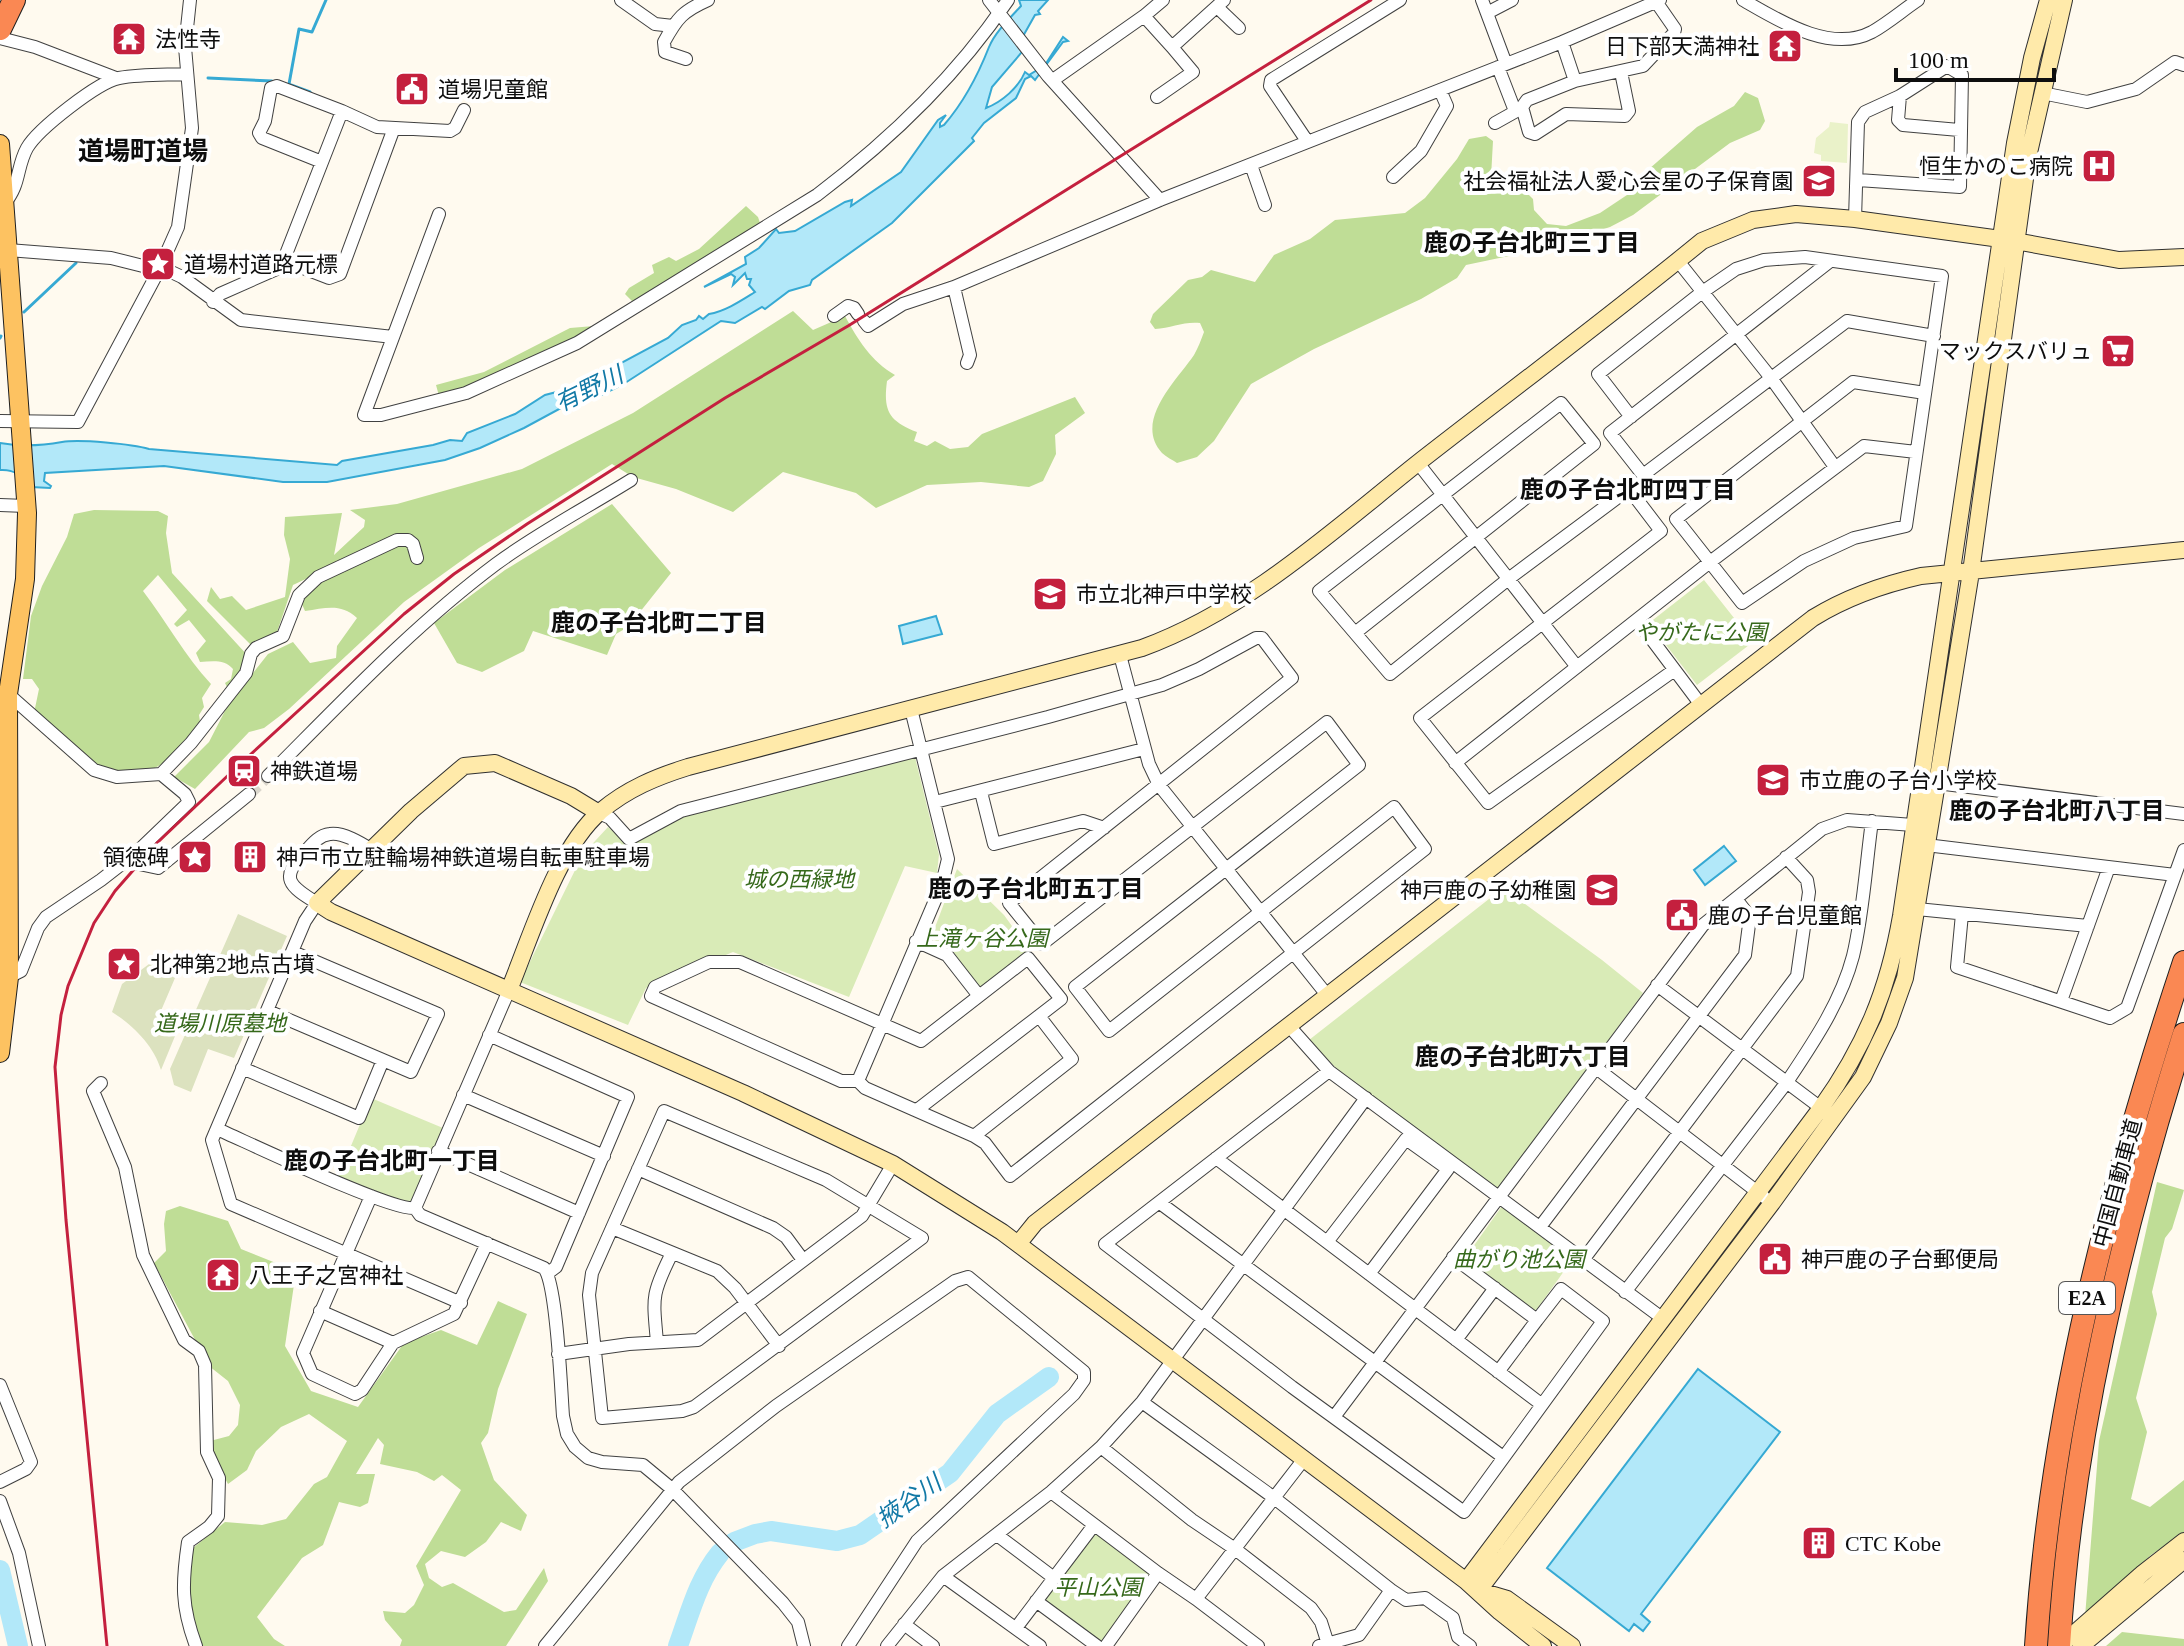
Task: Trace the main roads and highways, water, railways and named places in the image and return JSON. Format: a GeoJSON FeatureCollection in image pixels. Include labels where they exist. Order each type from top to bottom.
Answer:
{"type":"FeatureCollection","features":[{"type":"Feature","properties":{"kind":"highway"},"geometry":{"type":"LineString","coordinates":[[0,29],[14,0]]}},
{"type":"Feature","properties":{"kind":"highway","name":"中国自動車道"},"geometry":{"type":"LineString","coordinates":[[2036,1645],[2054,1468],[2089,1291],[2123,1159],[2184,962]]}},
{"type":"Feature","properties":{"kind":"highway","name":"中国自動車道"},"geometry":{"type":"LineString","coordinates":[[2060,1646],[2077,1475],[2109,1301],[2133,1206],[2184,1034]]}},
{"type":"Feature","properties":{"kind":"main road"},"geometry":{"type":"LineString","coordinates":[[0,144],[4,250],[26,506],[25,579],[8,694],[9,977],[0,1053]]}},
{"type":"Feature","properties":{"kind":"water","name":"有野川"},"geometry":{"type":"Polygon","coordinates":[[[1019,0],[1048,0],[1022,38],[1022,52],[992,87],[986,108],[1009,93],[1025,72],[1029,75],[1045,65],[1063,37],[1068,41],[1063,42],[1035,80],[1031,76],[1025,79],[1016,98],[984,123],[972,138],[974,141],[892,223],[812,280],[810,285],[789,291],[765,309],[762,307],[735,323],[721,321],[622,385],[593,399],[572,402],[524,428],[445,460],[327,482],[283,482],[164,466],[45,473],[44,481],[50,488],[31,487],[18,474],[0,470],[0,443],[31,446],[70,441],[337,465],[342,461],[450,440],[462,441],[467,433],[515,414],[545,395],[591,383],[668,338],[682,325],[699,316],[703,319],[728,308],[755,292],[749,285],[751,279],[747,279],[745,273],[733,285],[735,277],[731,274],[704,287],[746,264],[745,257],[759,248],[776,229],[779,233],[795,231],[845,202],[852,200],[851,206],[901,172],[938,120],[946,115],[940,127],[944,125],[958,107],[995,36],[1021,6],[1019,0]]]}},
{"type":"Feature","properties":{"kind":"water"},"geometry":{"type":"Polygon","coordinates":[[[936,616],[942,634],[903,644],[899,626],[936,616]]]}},
{"type":"Feature","properties":{"kind":"water"},"geometry":{"type":"Polygon","coordinates":[[[1724,846],[1736,861],[1705,885],[1694,870],[1724,846]]]}},
{"type":"Feature","properties":{"kind":"water"},"geometry":{"type":"Polygon","coordinates":[[[1698,1369],[1780,1432],[1641,1614],[1650,1622],[1643,1631],[1634,1624],[1629,1631],[1547,1568],[1698,1369]]]}},
{"type":"Feature","properties":{"kind":"waterway"},"geometry":{"type":"LineString","coordinates":[[289,84],[299,29],[312,32],[326,0]]}},
{"type":"Feature","properties":{"kind":"waterway"},"geometry":{"type":"LineString","coordinates":[[208,78],[272,81]]}},
{"type":"Feature","properties":{"kind":"waterway"},"geometry":{"type":"LineString","coordinates":[[291,85],[310,92]]}},
{"type":"Feature","properties":{"kind":"waterway"},"geometry":{"type":"LineString","coordinates":[[24,312],[76,263]]}},
{"type":"Feature","properties":{"kind":"waterway","name":"掖谷川"},"geometry":{"type":"LineString","coordinates":[[734,1542],[771,1531],[837,1541],[860,1535],[950,1473],[997,1414],[1049,1377]]}},
{"type":"Feature","properties":{"kind":"waterway","name":"掖谷川"},"geometry":{"type":"LineString","coordinates":[[678,1646],[700,1586],[720,1553]]}},
{"type":"Feature","properties":{"kind":"waterway"},"geometry":{"type":"LineString","coordinates":[[0,1570],[18,1646]]}},
{"type":"Feature","properties":{"kind":"tunnel"},"geometry":{"type":"LineString","coordinates":[[249,794],[268,776]]}},
{"type":"Feature","properties":{"kind":"railway"},"geometry":{"type":"LineString","coordinates":[[107,1646],[66,1220],[55,1067],[68,986],[94,923],[115,891],[158,842],[239,765],[404,614],[454,574],[725,398],[848,326],[1371,0]]}},
{"type":"Feature","properties":{"kind":"place","name":"法性寺"},"geometry":{"type":"Point","coordinates":[129,39]}},
{"type":"Feature","properties":{"kind":"place","name":"日下部天満神社"},"geometry":{"type":"Point","coordinates":[1785,46]}},
{"type":"Feature","properties":{"kind":"place","name":"道場児童館"},"geometry":{"type":"Point","coordinates":[412,89]}},
{"type":"Feature","properties":{"kind":"place","name":"恒生かのこ病院"},"geometry":{"type":"Point","coordinates":[2099,166]}},
{"type":"Feature","properties":{"kind":"place","name":"社会福祉法人愛心会星の子保育園"},"geometry":{"type":"Point","coordinates":[1819,181]}},
{"type":"Feature","properties":{"kind":"place","name":"道場村道路元標"},"geometry":{"type":"Point","coordinates":[158,264]}},
{"type":"Feature","properties":{"kind":"place","name":"マックスバリュ"},"geometry":{"type":"Point","coordinates":[2118,351]}},
{"type":"Feature","properties":{"kind":"place","name":"市立北神戸中学校"},"geometry":{"type":"Point","coordinates":[1050,594]}},
{"type":"Feature","properties":{"kind":"place","name":"神鉄道場"},"geometry":{"type":"Point","coordinates":[244,771]}},
{"type":"Feature","properties":{"kind":"place","name":"市立鹿の子台小学校"},"geometry":{"type":"Point","coordinates":[1773,780]}},
{"type":"Feature","properties":{"kind":"place","name":"領徳碑"},"geometry":{"type":"Point","coordinates":[195,857]}},
{"type":"Feature","properties":{"kind":"place","name":"神戸市立駐輪場神鉄道場自転車駐車場"},"geometry":{"type":"Point","coordinates":[250,857]}},
{"type":"Feature","properties":{"kind":"place","name":"神戸鹿の子幼稚園"},"geometry":{"type":"Point","coordinates":[1602,890]}},
{"type":"Feature","properties":{"kind":"place","name":"鹿の子台児童館"},"geometry":{"type":"Point","coordinates":[1682,915]}},
{"type":"Feature","properties":{"kind":"place","name":"北神第2地点古墳"},"geometry":{"type":"Point","coordinates":[124,964]}},
{"type":"Feature","properties":{"kind":"place","name":"神戸鹿の子台郵便局"},"geometry":{"type":"Point","coordinates":[1775,1259]}},
{"type":"Feature","properties":{"kind":"place","name":"八王子之宮神社"},"geometry":{"type":"Point","coordinates":[223,1275]}},
{"type":"Feature","properties":{"kind":"place","name":"CTC Kobe"},"geometry":{"type":"Point","coordinates":[1819,1543]}},
{"type":"Feature","properties":{"kind":"district","name":"道場町道場"},"geometry":{"type":"Point","coordinates":[143,151]}},
{"type":"Feature","properties":{"kind":"district","name":"鹿の子台北町三丁目"},"geometry":{"type":"Point","coordinates":[1532,243]}},
{"type":"Feature","properties":{"kind":"district","name":"鹿の子台北町四丁目"},"geometry":{"type":"Point","coordinates":[1628,490]}},
{"type":"Feature","properties":{"kind":"district","name":"鹿の子台北町二丁目"},"geometry":{"type":"Point","coordinates":[659,623]}},
{"type":"Feature","properties":{"kind":"district","name":"鹿の子台北町八丁目"},"geometry":{"type":"Point","coordinates":[2057,811]}},
{"type":"Feature","properties":{"kind":"district","name":"鹿の子台北町五丁目"},"geometry":{"type":"Point","coordinates":[1036,889]}},
{"type":"Feature","properties":{"kind":"district","name":"鹿の子台北町六丁目"},"geometry":{"type":"Point","coordinates":[1523,1057]}},
{"type":"Feature","properties":{"kind":"district","name":"鹿の子台北町一丁目"},"geometry":{"type":"Point","coordinates":[392,1161]}},
{"type":"Feature","properties":{"kind":"park label","name":"やがたに公園"},"geometry":{"type":"Point","coordinates":[1701,632]}},
{"type":"Feature","properties":{"kind":"park label","name":"城の西緑地"},"geometry":{"type":"Point","coordinates":[799,879]}},
{"type":"Feature","properties":{"kind":"park label","name":"上滝ヶ谷公園"},"geometry":{"type":"Point","coordinates":[982,938]}},
{"type":"Feature","properties":{"kind":"park label","name":"道場川原墓地"},"geometry":{"type":"Point","coordinates":[220,1023]}},
{"type":"Feature","properties":{"kind":"park label","name":"曲がり池公園"},"geometry":{"type":"Point","coordinates":[1519,1259]}},
{"type":"Feature","properties":{"kind":"park label","name":"平山公園"},"geometry":{"type":"Point","coordinates":[1098,1587]}}]}
